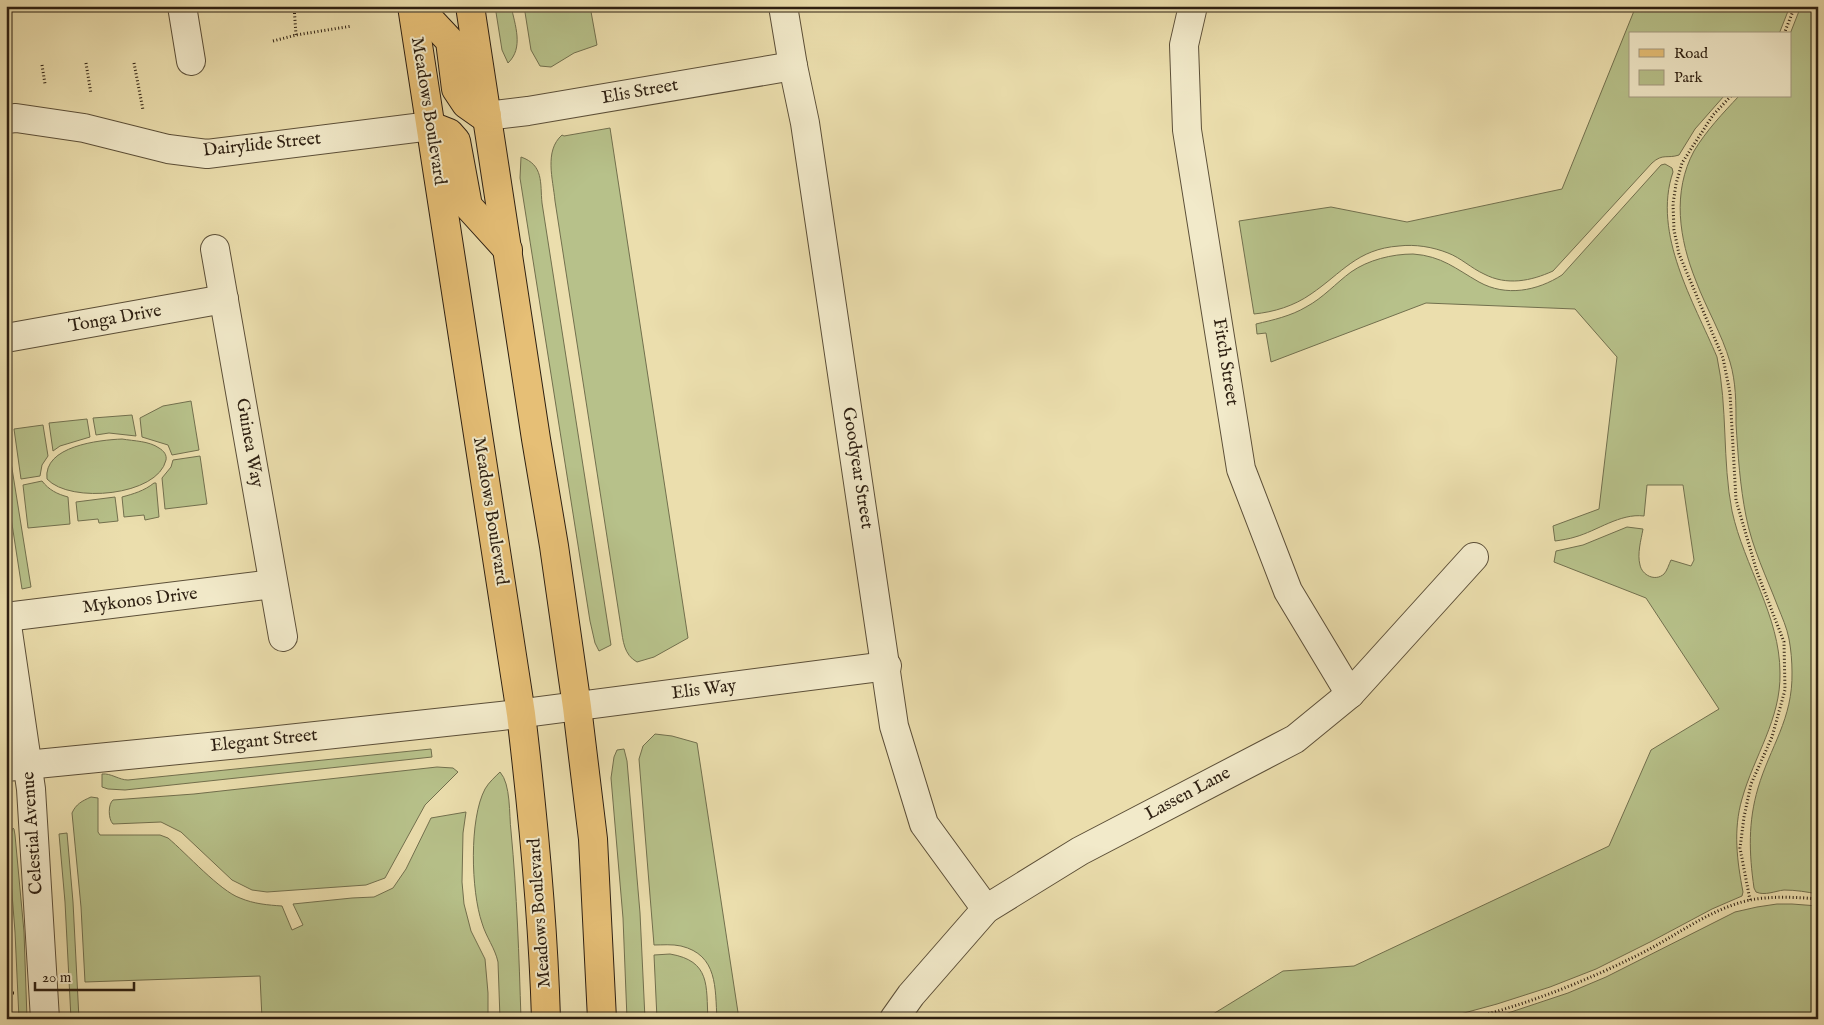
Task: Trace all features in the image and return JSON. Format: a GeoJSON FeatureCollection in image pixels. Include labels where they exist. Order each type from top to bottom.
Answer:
{"type":"FeatureCollection","features":[{"type":"Feature","properties":{"kind":"main road","name":"Meadows Boulevard"},"geometry":{"type":"LineString","coordinates":[[412,6],[521,714],[533,810],[544,947],[546,1019]]}},
{"type":"Feature","properties":{"kind":"main road"},"geometry":{"type":"LineString","coordinates":[[417,6],[450,41],[456,89],[466,104],[483,116],[487,116]]}},
{"type":"Feature","properties":{"kind":"main road"},"geometry":{"type":"LineString","coordinates":[[470,6],[554,546],[577,707],[593,839],[602,1019]]}},
{"type":"Feature","properties":{"kind":"main road"},"geometry":{"type":"LineString","coordinates":[[431,126],[449,133],[456,141],[468,206],[508,250]]}},
{"type":"Feature","properties":{"kind":"street"},"geometry":{"type":"LineString","coordinates":[[182,6],[192,62]]}},
{"type":"Feature","properties":{"kind":"street","name":"Goodyear Street"},"geometry":{"type":"LineString","coordinates":[[784,6],[793,66],[805,124],[887,666],[894,726],[924,824],[986,909]]}},
{"type":"Feature","properties":{"kind":"street","name":"Fitch Street"},"geometry":{"type":"LineString","coordinates":[[1193,6],[1184,44],[1187,130],[1241,469],[1288,591],[1350,694]]}},
{"type":"Feature","properties":{"kind":"street","name":"Elis Street"},"geometry":{"type":"LineString","coordinates":[[487,116],[528,111],[793,66]]}},
{"type":"Feature","properties":{"kind":"street","name":"Dairylide Street"},"geometry":{"type":"LineString","coordinates":[[6,120],[16,118],[84,128],[168,149],[207,154],[431,126]]}},
{"type":"Feature","properties":{"kind":"street","name":"Guinea Way"},"geometry":{"type":"LineString","coordinates":[[215,249],[283,637]]}},
{"type":"Feature","properties":{"kind":"street","name":"Tonga Drive"},"geometry":{"type":"LineString","coordinates":[[6,338],[224,299]]}},
{"type":"Feature","properties":{"kind":"street","name":"Lassen Lane"},"geometry":{"type":"LineString","coordinates":[[894,1019],[910,995],[986,909],[1080,851],[1295,739],[1350,694],[1474,557]]}},
{"type":"Feature","properties":{"kind":"street","name":"Mykonos Drive"},"geometry":{"type":"LineString","coordinates":[[6,618],[274,584]]}},
{"type":"Feature","properties":{"kind":"street","name":"Celestial Avenue"},"geometry":{"type":"LineString","coordinates":[[6,618],[17,766],[45,1019]]}},
{"type":"Feature","properties":{"kind":"street","name":"Elis Way"},"geometry":{"type":"LineString","coordinates":[[521,714],[887,666]]}},
{"type":"Feature","properties":{"kind":"street","name":"Elegant Street"},"geometry":{"type":"LineString","coordinates":[[17,766],[521,714]]}},
{"type":"Feature","properties":{"kind":"path"},"geometry":{"type":"LineString","coordinates":[[294,6],[296,35]]}},
{"type":"Feature","properties":{"kind":"path"},"geometry":{"type":"LineString","coordinates":[[1785,32],[1795,6]]}},
{"type":"Feature","properties":{"kind":"path"},"geometry":{"type":"LineString","coordinates":[[273,41],[296,35],[352,26]]}},
{"type":"Feature","properties":{"kind":"path"},"geometry":{"type":"LineString","coordinates":[[86,63],[91,94]]}},
{"type":"Feature","properties":{"kind":"path"},"geometry":{"type":"LineString","coordinates":[[134,63],[143,110]]}},
{"type":"Feature","properties":{"kind":"path"},"geometry":{"type":"LineString","coordinates":[[42,65],[45,84]]}},
{"type":"Feature","properties":{"kind":"path"},"geometry":{"type":"LineString","coordinates":[[1728,98],[1713,115],[1682,163],[1673,204],[1674,230],[1679,254],[1723,358],[1730,393],[1736,500],[1758,572],[1784,642],[1785,690],[1772,737],[1751,784],[1744,817],[1740,848],[1750,900]]}},
{"type":"Feature","properties":{"kind":"path"},"geometry":{"type":"LineString","coordinates":[[1468,1019],[1566,988],[1638,955],[1712,914],[1750,900],[1798,897],[1818,899]]}},
{"type":"Feature","properties":{"kind":"green space"},"geometry":{"type":"Polygon","coordinates":[[[495,6],[511,6],[517,43],[513,57],[508,63],[502,50],[495,6]]]}},
{"type":"Feature","properties":{"kind":"green space"},"geometry":{"type":"Polygon","coordinates":[[[524,6],[590,6],[597,45],[574,53],[551,67],[540,66],[531,50],[524,6]]]}},
{"type":"Feature","properties":{"kind":"green space"},"geometry":{"type":"Polygon","coordinates":[[[1636,6],[1790,6],[1780,32],[1629,32],[1629,98],[1722,98],[1695,129],[1679,155],[1662,157],[1652,163],[1553,271],[1528,280],[1501,280],[1484,274],[1453,255],[1436,249],[1411,245],[1384,248],[1351,263],[1298,302],[1269,312],[1254,314],[1239,221],[1331,207],[1407,222],[1562,189],[1636,6]]]}},
{"type":"Feature","properties":{"kind":"green space"},"geometry":{"type":"Polygon","coordinates":[[[1801,6],[1818,6],[1818,894],[1784,890],[1763,894],[1756,892],[1754,888],[1750,850],[1752,813],[1763,773],[1785,719],[1789,704],[1792,672],[1791,651],[1786,627],[1760,563],[1749,528],[1740,470],[1732,370],[1723,341],[1700,291],[1685,249],[1680,216],[1680,199],[1687,167],[1694,151],[1709,129],[1737,98],[1792,98],[1791,32],[1801,6]]]}},
{"type":"Feature","properties":{"kind":"green space"},"geometry":{"type":"Polygon","coordinates":[[[610,128],[688,638],[654,657],[637,662],[629,656],[623,637],[551,166],[553,149],[562,135],[610,128]]]}},
{"type":"Feature","properties":{"kind":"green space"},"geometry":{"type":"Polygon","coordinates":[[[521,157],[534,165],[541,182],[542,203],[611,645],[599,651],[595,643],[590,621],[520,178],[521,157]]]}},
{"type":"Feature","properties":{"kind":"green space"},"geometry":{"type":"Polygon","coordinates":[[[1665,164],[1672,168],[1673,172],[1668,195],[1668,219],[1678,267],[1717,357],[1723,395],[1727,473],[1732,511],[1745,552],[1768,611],[1778,652],[1780,673],[1776,706],[1772,722],[1747,783],[1739,811],[1737,846],[1742,896],[1712,909],[1596,969],[1550,987],[1442,1019],[1205,1019],[1283,971],[1354,966],[1609,846],[1651,750],[1719,709],[1646,598],[1554,562],[1556,551],[1583,545],[1627,527],[1643,529],[1639,561],[1643,572],[1649,576],[1657,577],[1664,574],[1671,560],[1691,566],[1694,560],[1683,485],[1647,485],[1644,516],[1626,517],[1583,534],[1555,541],[1553,526],[1599,509],[1617,357],[1575,309],[1426,303],[1271,362],[1266,333],[1257,334],[1256,324],[1300,310],[1318,299],[1345,276],[1358,268],[1380,258],[1397,255],[1423,255],[1441,260],[1489,287],[1511,291],[1542,285],[1562,275],[1661,165],[1665,164]]]}},
{"type":"Feature","properties":{"kind":"green space"},"geometry":{"type":"Polygon","coordinates":[[[191,401],[199,450],[172,455],[168,445],[142,437],[140,418],[163,406],[191,401]]]}},
{"type":"Feature","properties":{"kind":"green space"},"geometry":{"type":"Polygon","coordinates":[[[132,415],[136,436],[109,433],[96,435],[93,418],[132,415]]]}},
{"type":"Feature","properties":{"kind":"green space"},"geometry":{"type":"Polygon","coordinates":[[[87,419],[90,437],[60,446],[53,451],[49,423],[87,419]]]}},
{"type":"Feature","properties":{"kind":"green space"},"geometry":{"type":"Polygon","coordinates":[[[43,425],[48,456],[42,465],[40,476],[21,479],[14,429],[43,425]]]}},
{"type":"Feature","properties":{"kind":"green space"},"geometry":{"type":"Polygon","coordinates":[[[6,431],[31,587],[22,589],[6,485],[6,431]]]}},
{"type":"Feature","properties":{"kind":"green space"},"geometry":{"type":"Polygon","coordinates":[[[122,439],[146,443],[162,450],[166,455],[166,460],[160,472],[147,482],[112,492],[74,492],[58,487],[47,479],[48,468],[54,459],[63,452],[87,443],[122,439]]]}},
{"type":"Feature","properties":{"kind":"green space"},"geometry":{"type":"Polygon","coordinates":[[[200,456],[207,504],[165,509],[162,478],[171,467],[173,460],[200,456]]]}},
{"type":"Feature","properties":{"kind":"green space"},"geometry":{"type":"Polygon","coordinates":[[[42,481],[47,487],[68,497],[70,524],[28,528],[23,485],[42,481]]]}},
{"type":"Feature","properties":{"kind":"green space"},"geometry":{"type":"Polygon","coordinates":[[[156,483],[159,517],[145,520],[144,515],[124,517],[122,497],[142,490],[156,483]]]}},
{"type":"Feature","properties":{"kind":"green space"},"geometry":{"type":"Polygon","coordinates":[[[115,497],[118,521],[99,523],[98,519],[78,521],[76,502],[115,497]]]}},
{"type":"Feature","properties":{"kind":"green space"},"geometry":{"type":"Polygon","coordinates":[[[655,734],[672,736],[697,743],[739,1019],[717,1019],[716,996],[712,974],[702,957],[693,950],[681,946],[654,945],[639,759],[643,746],[655,734]]]}},
{"type":"Feature","properties":{"kind":"green space"},"geometry":{"type":"Polygon","coordinates":[[[431,749],[432,757],[125,790],[102,787],[102,774],[128,780],[431,749]]]}},
{"type":"Feature","properties":{"kind":"green space"},"geometry":{"type":"Polygon","coordinates":[[[624,749],[627,761],[640,913],[645,1019],[627,1019],[623,918],[611,778],[617,750],[624,749]]]}},
{"type":"Feature","properties":{"kind":"green space"},"geometry":{"type":"Polygon","coordinates":[[[437,767],[453,768],[458,772],[425,805],[385,878],[366,885],[267,892],[252,890],[232,880],[181,832],[161,822],[113,824],[109,815],[109,808],[113,800],[194,794],[437,767]]]}},
{"type":"Feature","properties":{"kind":"green space"},"geometry":{"type":"Polygon","coordinates":[[[500,772],[504,777],[509,800],[519,948],[521,1019],[500,1019],[498,962],[478,909],[474,874],[474,836],[480,802],[487,786],[500,772]]]}},
{"type":"Feature","properties":{"kind":"green space"},"geometry":{"type":"Polygon","coordinates":[[[91,797],[98,798],[98,832],[100,835],[160,835],[168,838],[213,880],[232,894],[256,903],[282,906],[292,930],[303,925],[293,904],[374,897],[393,888],[406,869],[431,818],[466,812],[463,833],[462,882],[464,904],[471,931],[485,959],[488,1019],[262,1019],[260,976],[85,982],[81,907],[72,813],[75,807],[91,797]]]}},
{"type":"Feature","properties":{"kind":"green space"},"geometry":{"type":"Polygon","coordinates":[[[13,828],[24,932],[27,1019],[19,1019],[8,842],[13,828]]]}},
{"type":"Feature","properties":{"kind":"green space"},"geometry":{"type":"Polygon","coordinates":[[[67,833],[73,902],[79,1019],[71,1019],[65,902],[59,834],[67,833]]]}},
{"type":"Feature","properties":{"kind":"green space"},"geometry":{"type":"Polygon","coordinates":[[[1777,904],[1818,906],[1818,1019],[1490,1019],[1568,993],[1606,977],[1735,912],[1777,904]]]}},
{"type":"Feature","properties":{"kind":"green space"},"geometry":{"type":"Polygon","coordinates":[[[670,954],[693,962],[700,969],[706,986],[708,1019],[657,1019],[654,955],[670,954]]]}}]}
